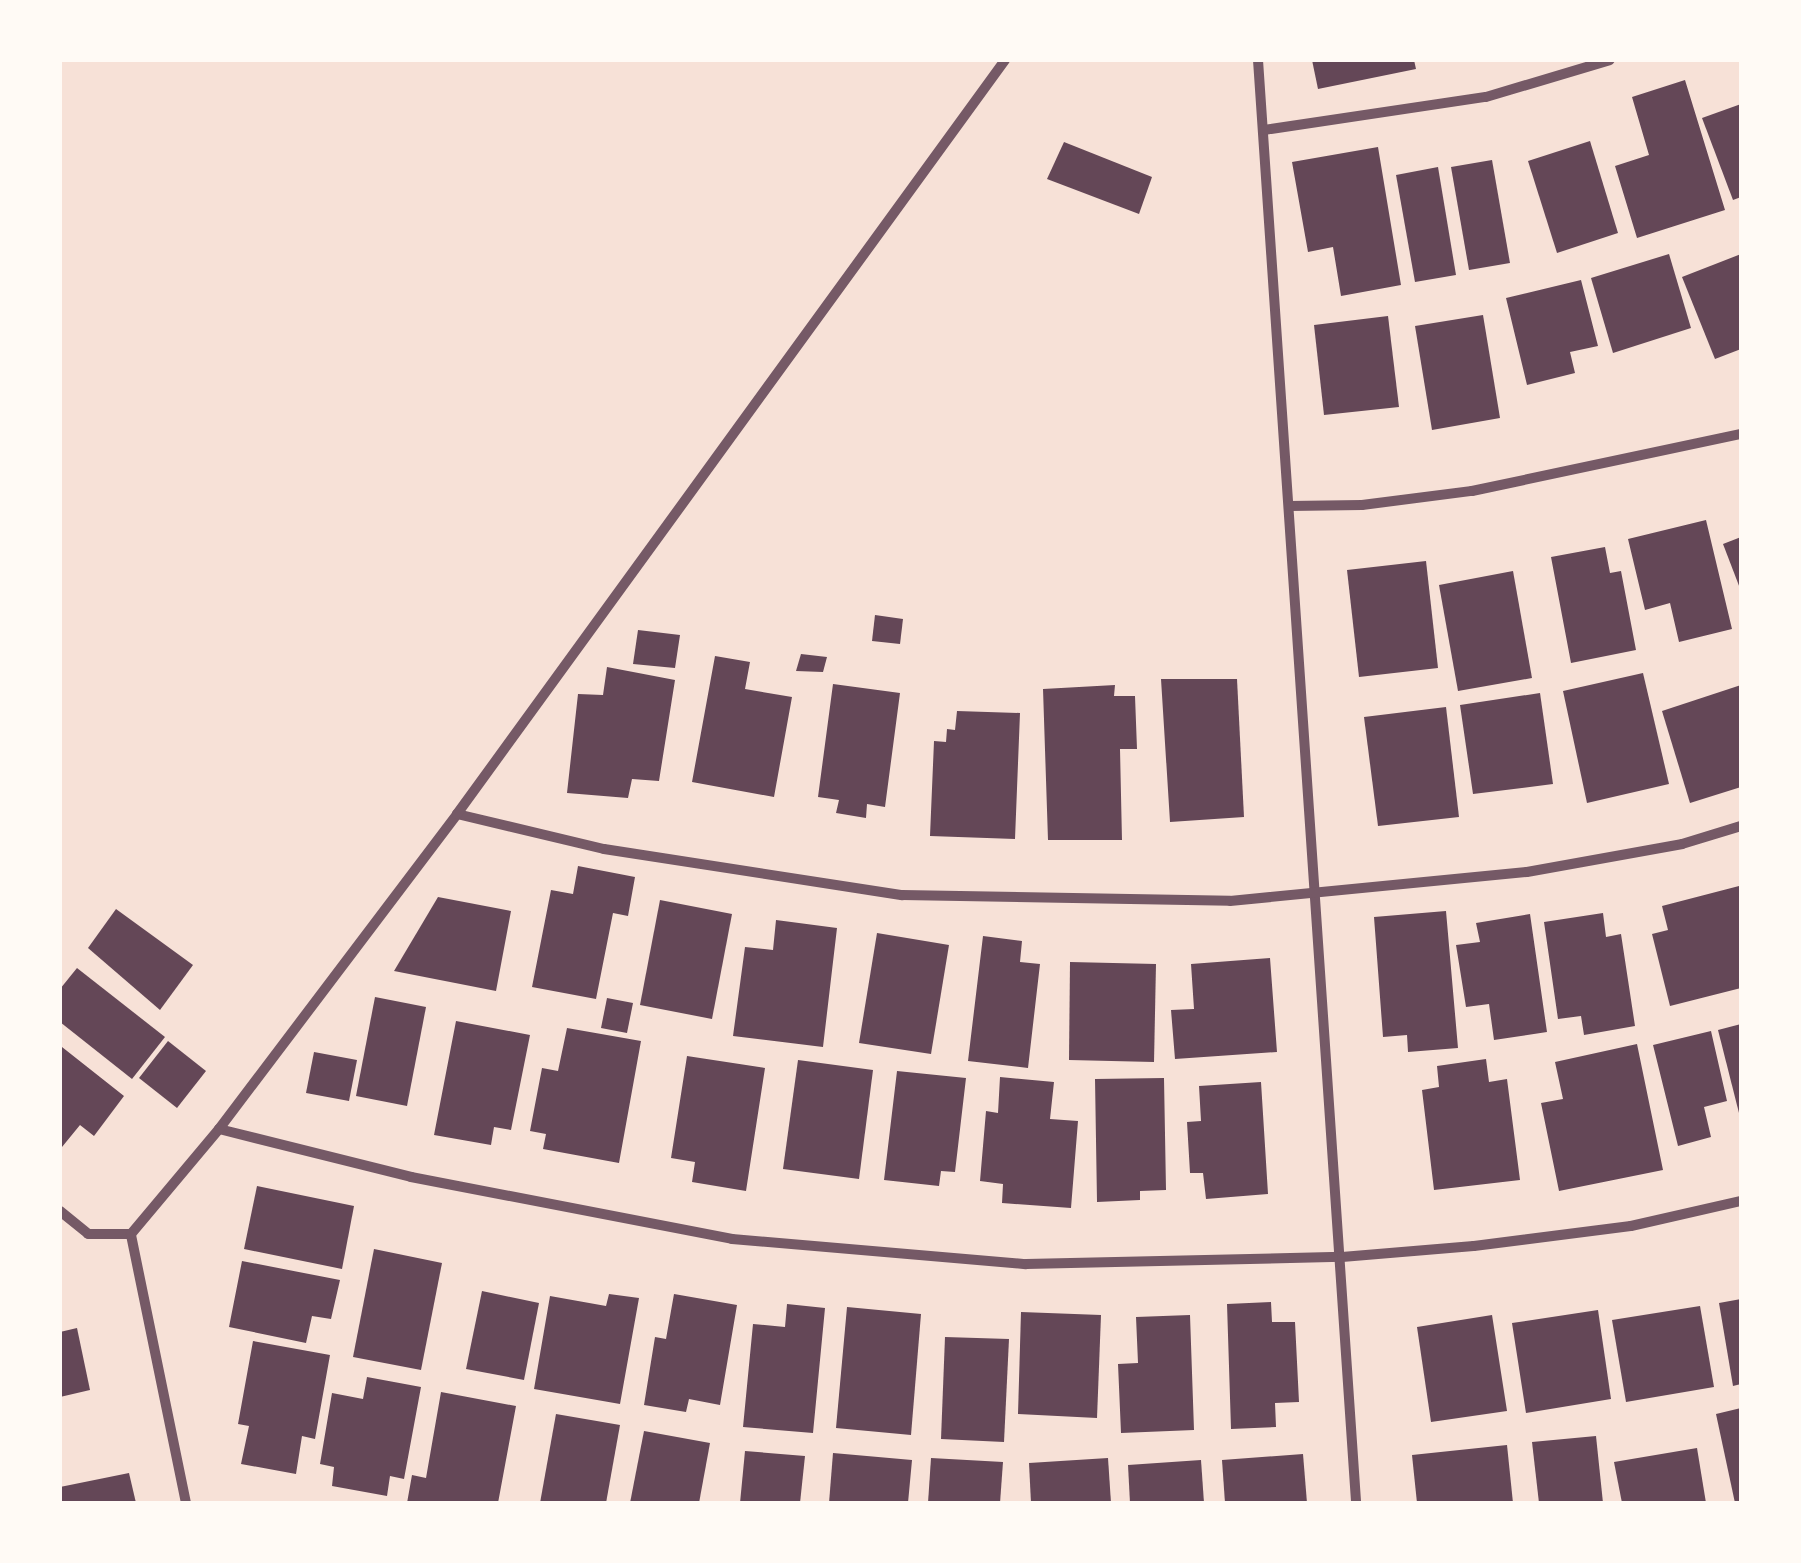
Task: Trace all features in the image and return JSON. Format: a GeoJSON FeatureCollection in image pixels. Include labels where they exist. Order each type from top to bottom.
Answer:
{"type":"FeatureCollection","features":[{"type":"Feature","properties":{"kind":"street"},"geometry":{"type":"LineString","coordinates":[[131,1234],[219,1129],[457,814],[1005,60]]}},
{"type":"Feature","properties":{"kind":"street"},"geometry":{"type":"LineString","coordinates":[[1258,60],[1356,1503]]}},
{"type":"Feature","properties":{"kind":"street"},"geometry":{"type":"LineString","coordinates":[[1264,130],[1486,97],[1610,60]]}},
{"type":"Feature","properties":{"kind":"street"},"geometry":{"type":"LineString","coordinates":[[1290,506],[1362,506],[1472,491],[1741,434]]}},
{"type":"Feature","properties":{"kind":"street"},"geometry":{"type":"LineString","coordinates":[[457,814],[604,849],[902,896],[1230,901],[1528,872],[1682,844],[1741,826]]}},
{"type":"Feature","properties":{"kind":"street"},"geometry":{"type":"LineString","coordinates":[[219,1129],[411,1177],[732,1239],[1026,1264],[1342,1257],[1630,1226],[1741,1201]]}},
{"type":"Feature","properties":{"kind":"street"},"geometry":{"type":"LineString","coordinates":[[60,1211],[88,1234],[131,1234]]}},
{"type":"Feature","properties":{"kind":"street"},"geometry":{"type":"LineString","coordinates":[[131,1234],[186,1503]]}},
{"type":"Feature","properties":{"kind":"building"},"geometry":{"type":"Polygon","coordinates":[[[1312,60],[1414,60],[1416,69],[1318,89],[1312,60]]]}},
{"type":"Feature","properties":{"kind":"building"},"geometry":{"type":"Polygon","coordinates":[[[1685,80],[1725,210],[1637,238],[1615,166],[1649,155],[1632,97],[1685,80]]]}},
{"type":"Feature","properties":{"kind":"building"},"geometry":{"type":"Polygon","coordinates":[[[1741,104],[1741,197],[1733,200],[1702,118],[1741,104]]]}},
{"type":"Feature","properties":{"kind":"building"},"geometry":{"type":"Polygon","coordinates":[[[1590,141],[1618,233],[1557,253],[1528,161],[1590,141]]]}},
{"type":"Feature","properties":{"kind":"building"},"geometry":{"type":"Polygon","coordinates":[[[1064,142],[1152,177],[1139,214],[1047,179],[1064,142]]]}},
{"type":"Feature","properties":{"kind":"building"},"geometry":{"type":"Polygon","coordinates":[[[1378,147],[1401,285],[1341,296],[1333,247],[1308,252],[1292,162],[1378,147]]]}},
{"type":"Feature","properties":{"kind":"building"},"geometry":{"type":"Polygon","coordinates":[[[1492,160],[1510,263],[1469,270],[1451,167],[1492,160]]]}},
{"type":"Feature","properties":{"kind":"building"},"geometry":{"type":"Polygon","coordinates":[[[1438,167],[1456,275],[1415,282],[1396,175],[1438,167]]]}},
{"type":"Feature","properties":{"kind":"building"},"geometry":{"type":"Polygon","coordinates":[[[1669,254],[1691,328],[1613,353],[1591,278],[1669,254]]]}},
{"type":"Feature","properties":{"kind":"building"},"geometry":{"type":"Polygon","coordinates":[[[1741,254],[1741,349],[1715,359],[1682,277],[1741,254]]]}},
{"type":"Feature","properties":{"kind":"building"},"geometry":{"type":"Polygon","coordinates":[[[1581,280],[1598,346],[1570,352],[1575,373],[1527,385],[1506,298],[1581,280]]]}},
{"type":"Feature","properties":{"kind":"building"},"geometry":{"type":"Polygon","coordinates":[[[1483,315],[1500,418],[1432,430],[1415,326],[1483,315]]]}},
{"type":"Feature","properties":{"kind":"building"},"geometry":{"type":"Polygon","coordinates":[[[1388,316],[1399,407],[1324,415],[1314,325],[1388,316]]]}},
{"type":"Feature","properties":{"kind":"building"},"geometry":{"type":"Polygon","coordinates":[[[1706,520],[1732,629],[1679,642],[1670,603],[1645,610],[1628,539],[1706,520]]]}},
{"type":"Feature","properties":{"kind":"building"},"geometry":{"type":"Polygon","coordinates":[[[1741,537],[1741,591],[1723,544],[1741,537]]]}},
{"type":"Feature","properties":{"kind":"building"},"geometry":{"type":"Polygon","coordinates":[[[1605,547],[1610,573],[1621,571],[1636,650],[1571,663],[1551,557],[1605,547]]]}},
{"type":"Feature","properties":{"kind":"building"},"geometry":{"type":"Polygon","coordinates":[[[1426,561],[1438,668],[1359,677],[1347,570],[1426,561]]]}},
{"type":"Feature","properties":{"kind":"building"},"geometry":{"type":"Polygon","coordinates":[[[1513,571],[1532,678],[1458,691],[1439,585],[1513,571]]]}},
{"type":"Feature","properties":{"kind":"building"},"geometry":{"type":"Polygon","coordinates":[[[875,615],[903,619],[900,644],[872,641],[875,615]]]}},
{"type":"Feature","properties":{"kind":"building"},"geometry":{"type":"Polygon","coordinates":[[[638,630],[680,635],[675,668],[633,664],[638,630]]]}},
{"type":"Feature","properties":{"kind":"building"},"geometry":{"type":"Polygon","coordinates":[[[801,654],[827,657],[823,672],[796,671],[801,654]]]}},
{"type":"Feature","properties":{"kind":"building"},"geometry":{"type":"Polygon","coordinates":[[[715,656],[750,662],[745,689],[792,697],[774,797],[692,782],[715,656]]]}},
{"type":"Feature","properties":{"kind":"building"},"geometry":{"type":"Polygon","coordinates":[[[607,667],[675,680],[659,781],[632,779],[628,798],[567,793],[578,694],[603,695],[607,667]]]}},
{"type":"Feature","properties":{"kind":"building"},"geometry":{"type":"Polygon","coordinates":[[[1643,673],[1669,784],[1587,803],[1563,691],[1643,673]]]}},
{"type":"Feature","properties":{"kind":"building"},"geometry":{"type":"Polygon","coordinates":[[[1161,679],[1237,679],[1244,817],[1170,822],[1161,679]]]}},
{"type":"Feature","properties":{"kind":"building"},"geometry":{"type":"Polygon","coordinates":[[[833,684],[900,693],[885,807],[867,804],[866,818],[836,813],[839,800],[818,797],[833,684]]]}},
{"type":"Feature","properties":{"kind":"building"},"geometry":{"type":"Polygon","coordinates":[[[1115,685],[1114,696],[1135,696],[1137,749],[1120,749],[1122,840],[1048,840],[1043,689],[1115,685]]]}},
{"type":"Feature","properties":{"kind":"building"},"geometry":{"type":"Polygon","coordinates":[[[1741,685],[1741,787],[1690,803],[1662,711],[1741,685]]]}},
{"type":"Feature","properties":{"kind":"building"},"geometry":{"type":"Polygon","coordinates":[[[1540,693],[1553,784],[1473,794],[1460,705],[1540,693]]]}},
{"type":"Feature","properties":{"kind":"building"},"geometry":{"type":"Polygon","coordinates":[[[1446,707],[1459,817],[1378,826],[1364,717],[1446,707]]]}},
{"type":"Feature","properties":{"kind":"building"},"geometry":{"type":"Polygon","coordinates":[[[957,711],[1020,713],[1015,839],[930,836],[934,741],[946,742],[947,729],[955,730],[957,711]]]}},
{"type":"Feature","properties":{"kind":"building"},"geometry":{"type":"Polygon","coordinates":[[[578,866],[635,877],[628,916],[613,913],[596,999],[532,987],[551,890],[573,894],[578,866]]]}},
{"type":"Feature","properties":{"kind":"building"},"geometry":{"type":"Polygon","coordinates":[[[1739,886],[1741,988],[1670,1006],[1652,934],[1668,930],[1662,906],[1739,886]]]}},
{"type":"Feature","properties":{"kind":"building"},"geometry":{"type":"Polygon","coordinates":[[[438,897],[511,911],[496,991],[394,971],[438,897]]]}},
{"type":"Feature","properties":{"kind":"building"},"geometry":{"type":"Polygon","coordinates":[[[660,900],[732,914],[712,1019],[640,1005],[660,900]]]}},
{"type":"Feature","properties":{"kind":"building"},"geometry":{"type":"Polygon","coordinates":[[[116,909],[193,965],[160,1010],[88,948],[116,909]]]}},
{"type":"Feature","properties":{"kind":"building"},"geometry":{"type":"Polygon","coordinates":[[[1446,911],[1458,1048],[1408,1052],[1407,1035],[1383,1037],[1374,917],[1446,911]]]}},
{"type":"Feature","properties":{"kind":"building"},"geometry":{"type":"Polygon","coordinates":[[[1603,913],[1606,937],[1621,934],[1635,1026],[1584,1035],[1581,1016],[1558,1019],[1544,922],[1603,913]]]}},
{"type":"Feature","properties":{"kind":"building"},"geometry":{"type":"Polygon","coordinates":[[[1530,914],[1547,1032],[1494,1040],[1489,1004],[1466,1007],[1456,945],[1480,942],[1476,923],[1530,914]]]}},
{"type":"Feature","properties":{"kind":"building"},"geometry":{"type":"Polygon","coordinates":[[[776,920],[837,928],[823,1047],[733,1036],[745,947],[773,950],[776,920]]]}},
{"type":"Feature","properties":{"kind":"building"},"geometry":{"type":"Polygon","coordinates":[[[877,933],[949,945],[931,1054],[859,1043],[877,933]]]}},
{"type":"Feature","properties":{"kind":"building"},"geometry":{"type":"Polygon","coordinates":[[[983,936],[1022,941],[1020,962],[1040,964],[1028,1068],[968,1061],[983,936]]]}},
{"type":"Feature","properties":{"kind":"building"},"geometry":{"type":"Polygon","coordinates":[[[1270,958],[1277,1052],[1175,1059],[1171,1010],[1194,1009],[1191,964],[1270,958]]]}},
{"type":"Feature","properties":{"kind":"building"},"geometry":{"type":"Polygon","coordinates":[[[1070,962],[1156,964],[1154,1062],[1069,1060],[1070,962]]]}},
{"type":"Feature","properties":{"kind":"building"},"geometry":{"type":"Polygon","coordinates":[[[77,968],[165,1037],[132,1079],[60,1022],[60,989],[77,968]]]}},
{"type":"Feature","properties":{"kind":"building"},"geometry":{"type":"Polygon","coordinates":[[[375,997],[426,1007],[407,1106],[356,1096],[375,997]]]}},
{"type":"Feature","properties":{"kind":"building"},"geometry":{"type":"Polygon","coordinates":[[[607,998],[633,1003],[627,1033],[601,1028],[607,998]]]}},
{"type":"Feature","properties":{"kind":"building"},"geometry":{"type":"Polygon","coordinates":[[[456,1021],[530,1035],[511,1130],[494,1127],[491,1145],[434,1135],[456,1021]]]}},
{"type":"Feature","properties":{"kind":"building"},"geometry":{"type":"Polygon","coordinates":[[[1741,1024],[1741,1117],[1740,1117],[1718,1030],[1741,1024]]]}},
{"type":"Feature","properties":{"kind":"building"},"geometry":{"type":"Polygon","coordinates":[[[567,1028],[641,1041],[619,1163],[543,1149],[546,1134],[530,1131],[542,1068],[558,1071],[567,1028]]]}},
{"type":"Feature","properties":{"kind":"building"},"geometry":{"type":"Polygon","coordinates":[[[1711,1031],[1727,1101],[1704,1107],[1711,1137],[1678,1146],[1653,1045],[1711,1031]]]}},
{"type":"Feature","properties":{"kind":"building"},"geometry":{"type":"Polygon","coordinates":[[[168,1041],[206,1071],[177,1108],[139,1078],[168,1041]]]}},
{"type":"Feature","properties":{"kind":"building"},"geometry":{"type":"Polygon","coordinates":[[[1637,1044],[1663,1170],[1559,1191],[1541,1103],[1563,1099],[1555,1062],[1637,1044]]]}},
{"type":"Feature","properties":{"kind":"building"},"geometry":{"type":"Polygon","coordinates":[[[62,1047],[124,1096],[94,1136],[80,1125],[62,1147],[62,1047]]]}},
{"type":"Feature","properties":{"kind":"building"},"geometry":{"type":"Polygon","coordinates":[[[314,1052],[357,1060],[349,1101],[306,1093],[314,1052]]]}},
{"type":"Feature","properties":{"kind":"building"},"geometry":{"type":"Polygon","coordinates":[[[687,1056],[765,1068],[746,1191],[692,1182],[695,1162],[671,1158],[687,1056]]]}},
{"type":"Feature","properties":{"kind":"building"},"geometry":{"type":"Polygon","coordinates":[[[1486,1059],[1489,1082],[1507,1079],[1520,1180],[1434,1190],[1422,1090],[1439,1087],[1437,1066],[1486,1059]]]}},
{"type":"Feature","properties":{"kind":"building"},"geometry":{"type":"Polygon","coordinates":[[[798,1060],[873,1070],[859,1179],[783,1169],[798,1060]]]}},
{"type":"Feature","properties":{"kind":"building"},"geometry":{"type":"Polygon","coordinates":[[[897,1071],[966,1078],[955,1172],[941,1171],[939,1186],[884,1180],[897,1071]]]}},
{"type":"Feature","properties":{"kind":"building"},"geometry":{"type":"Polygon","coordinates":[[[1000,1077],[1054,1082],[1050,1119],[1078,1121],[1071,1208],[1002,1203],[1003,1184],[980,1181],[986,1111],[998,1113],[1000,1077]]]}},
{"type":"Feature","properties":{"kind":"building"},"geometry":{"type":"Polygon","coordinates":[[[1164,1078],[1166,1190],[1140,1191],[1140,1200],[1097,1202],[1095,1079],[1164,1078]]]}},
{"type":"Feature","properties":{"kind":"building"},"geometry":{"type":"Polygon","coordinates":[[[1261,1082],[1268,1194],[1206,1199],[1203,1173],[1190,1173],[1187,1122],[1201,1121],[1199,1086],[1261,1082]]]}},
{"type":"Feature","properties":{"kind":"building"},"geometry":{"type":"Polygon","coordinates":[[[257,1186],[354,1206],[342,1269],[244,1249],[257,1186]]]}},
{"type":"Feature","properties":{"kind":"building"},"geometry":{"type":"Polygon","coordinates":[[[374,1249],[442,1263],[421,1370],[353,1357],[374,1249]]]}},
{"type":"Feature","properties":{"kind":"building"},"geometry":{"type":"Polygon","coordinates":[[[242,1261],[340,1280],[331,1319],[312,1316],[306,1343],[229,1327],[242,1261]]]}},
{"type":"Feature","properties":{"kind":"building"},"geometry":{"type":"Polygon","coordinates":[[[482,1291],[539,1303],[524,1380],[466,1369],[482,1291]]]}},
{"type":"Feature","properties":{"kind":"building"},"geometry":{"type":"Polygon","coordinates":[[[609,1294],[639,1298],[620,1404],[534,1389],[550,1296],[606,1306],[609,1294]]]}},
{"type":"Feature","properties":{"kind":"building"},"geometry":{"type":"Polygon","coordinates":[[[674,1294],[737,1305],[720,1405],[689,1399],[686,1412],[644,1405],[655,1337],[666,1339],[674,1294]]]}},
{"type":"Feature","properties":{"kind":"building"},"geometry":{"type":"Polygon","coordinates":[[[1741,1299],[1741,1384],[1733,1386],[1719,1303],[1741,1299]]]}},
{"type":"Feature","properties":{"kind":"building"},"geometry":{"type":"Polygon","coordinates":[[[1271,1302],[1272,1322],[1295,1322],[1299,1402],[1275,1403],[1276,1427],[1231,1429],[1227,1304],[1271,1302]]]}},
{"type":"Feature","properties":{"kind":"building"},"geometry":{"type":"Polygon","coordinates":[[[787,1304],[825,1308],[813,1433],[743,1427],[753,1324],[785,1327],[787,1304]]]}},
{"type":"Feature","properties":{"kind":"building"},"geometry":{"type":"Polygon","coordinates":[[[1700,1306],[1714,1387],[1626,1402],[1612,1320],[1700,1306]]]}},
{"type":"Feature","properties":{"kind":"building"},"geometry":{"type":"Polygon","coordinates":[[[847,1307],[921,1314],[911,1435],[836,1428],[847,1307]]]}},
{"type":"Feature","properties":{"kind":"building"},"geometry":{"type":"Polygon","coordinates":[[[1598,1310],[1611,1399],[1526,1413],[1512,1323],[1598,1310]]]}},
{"type":"Feature","properties":{"kind":"building"},"geometry":{"type":"Polygon","coordinates":[[[1021,1312],[1101,1315],[1097,1418],[1018,1414],[1021,1312]]]}},
{"type":"Feature","properties":{"kind":"building"},"geometry":{"type":"Polygon","coordinates":[[[1190,1315],[1194,1430],[1121,1433],[1118,1364],[1138,1363],[1136,1317],[1190,1315]]]}},
{"type":"Feature","properties":{"kind":"building"},"geometry":{"type":"Polygon","coordinates":[[[1492,1315],[1507,1411],[1431,1422],[1417,1327],[1492,1315]]]}},
{"type":"Feature","properties":{"kind":"building"},"geometry":{"type":"Polygon","coordinates":[[[77,1328],[90,1390],[60,1397],[60,1332],[77,1328]]]}},
{"type":"Feature","properties":{"kind":"building"},"geometry":{"type":"Polygon","coordinates":[[[945,1337],[1009,1339],[1004,1442],[941,1439],[945,1337]]]}},
{"type":"Feature","properties":{"kind":"building"},"geometry":{"type":"Polygon","coordinates":[[[253,1341],[330,1355],[315,1439],[302,1436],[296,1474],[241,1464],[249,1426],[238,1424],[253,1341]]]}},
{"type":"Feature","properties":{"kind":"building"},"geometry":{"type":"Polygon","coordinates":[[[367,1377],[421,1387],[404,1479],[390,1476],[387,1496],[332,1486],[334,1467],[320,1464],[332,1393],[363,1399],[367,1377]]]}},
{"type":"Feature","properties":{"kind":"building"},"geometry":{"type":"Polygon","coordinates":[[[441,1392],[516,1406],[498,1503],[407,1503],[412,1475],[426,1478],[441,1392]]]}},
{"type":"Feature","properties":{"kind":"building"},"geometry":{"type":"Polygon","coordinates":[[[1741,1408],[1741,1503],[1735,1503],[1716,1414],[1741,1408]]]}},
{"type":"Feature","properties":{"kind":"building"},"geometry":{"type":"Polygon","coordinates":[[[556,1414],[620,1425],[606,1503],[540,1503],[556,1414]]]}},
{"type":"Feature","properties":{"kind":"building"},"geometry":{"type":"Polygon","coordinates":[[[644,1431],[710,1443],[699,1503],[630,1503],[644,1431]]]}},
{"type":"Feature","properties":{"kind":"building"},"geometry":{"type":"Polygon","coordinates":[[[1596,1436],[1603,1503],[1539,1503],[1532,1442],[1596,1436]]]}},
{"type":"Feature","properties":{"kind":"building"},"geometry":{"type":"Polygon","coordinates":[[[1507,1445],[1513,1503],[1417,1503],[1412,1455],[1507,1445]]]}},
{"type":"Feature","properties":{"kind":"building"},"geometry":{"type":"Polygon","coordinates":[[[1697,1448],[1706,1503],[1622,1503],[1614,1462],[1697,1448]]]}},
{"type":"Feature","properties":{"kind":"building"},"geometry":{"type":"Polygon","coordinates":[[[745,1451],[805,1456],[800,1503],[740,1503],[745,1451]]]}},
{"type":"Feature","properties":{"kind":"building"},"geometry":{"type":"Polygon","coordinates":[[[833,1453],[912,1460],[908,1503],[829,1503],[833,1453]]]}},
{"type":"Feature","properties":{"kind":"building"},"geometry":{"type":"Polygon","coordinates":[[[1303,1454],[1307,1503],[1225,1503],[1222,1460],[1303,1454]]]}},
{"type":"Feature","properties":{"kind":"building"},"geometry":{"type":"Polygon","coordinates":[[[931,1458],[1003,1462],[1000,1503],[928,1503],[931,1458]]]}},
{"type":"Feature","properties":{"kind":"building"},"geometry":{"type":"Polygon","coordinates":[[[1108,1458],[1111,1503],[1031,1503],[1029,1463],[1108,1458]]]}},
{"type":"Feature","properties":{"kind":"building"},"geometry":{"type":"Polygon","coordinates":[[[1201,1460],[1204,1503],[1130,1503],[1128,1465],[1201,1460]]]}},
{"type":"Feature","properties":{"kind":"building"},"geometry":{"type":"Polygon","coordinates":[[[129,1473],[136,1503],[60,1503],[60,1487],[129,1473]]]}}]}
